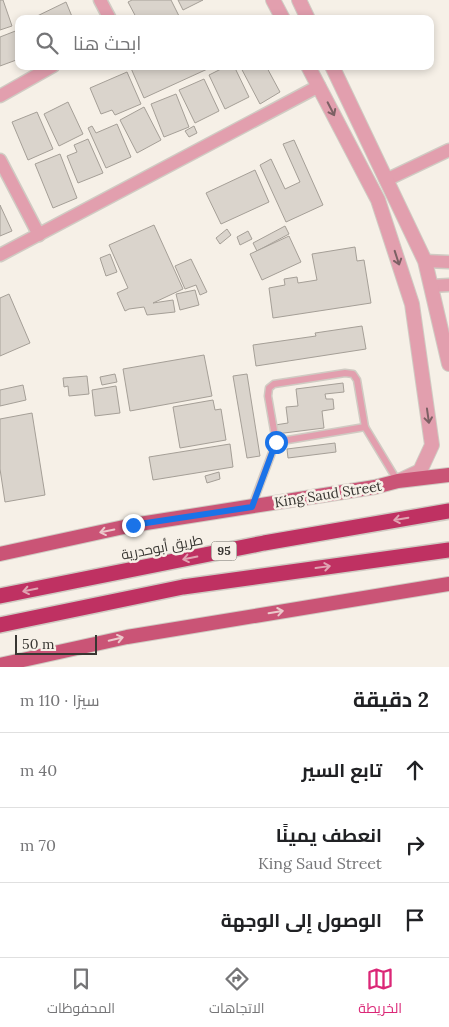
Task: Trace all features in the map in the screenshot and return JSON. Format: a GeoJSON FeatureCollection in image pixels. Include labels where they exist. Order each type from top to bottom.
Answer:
{"type":"FeatureCollection","features":[{"type":"Feature","properties":{"kind":"highway","name":"طريق أبوحدرية"},"geometry":{"type":"LineString","coordinates":[[0,596],[264,543],[449,511]]}},
{"type":"Feature","properties":{"kind":"highway","name":"95"},"geometry":{"type":"LineString","coordinates":[[0,625],[182,587],[449,550]]}},
{"type":"Feature","properties":{"kind":"main road","name":"King Saud Street"},"geometry":{"type":"LineString","coordinates":[[0,554],[133,525],[375,488],[398,481],[449,475]]}},
{"type":"Feature","properties":{"kind":"main road"},"geometry":{"type":"LineString","coordinates":[[0,665],[127,637],[449,584]]}},
{"type":"Feature","properties":{"kind":"street"},"geometry":{"type":"LineString","coordinates":[[100,0],[108,15]]}},
{"type":"Feature","properties":{"kind":"street"},"geometry":{"type":"LineString","coordinates":[[272,0],[281,15]]}},
{"type":"Feature","properties":{"kind":"street"},"geometry":{"type":"LineString","coordinates":[[298,0],[306,15]]}},
{"type":"Feature","properties":{"kind":"street"},"geometry":{"type":"LineString","coordinates":[[0,96],[45,70]]}},
{"type":"Feature","properties":{"kind":"street"},"geometry":{"type":"LineString","coordinates":[[310,70],[378,200],[412,304],[432,445],[420,471],[398,481]]}},
{"type":"Feature","properties":{"kind":"street"},"geometry":{"type":"LineString","coordinates":[[334,70],[425,261],[449,364]]}},
{"type":"Feature","properties":{"kind":"street"},"geometry":{"type":"LineString","coordinates":[[0,255],[319,86]]}},
{"type":"Feature","properties":{"kind":"street"},"geometry":{"type":"LineString","coordinates":[[386,180],[449,150]]}},
{"type":"Feature","properties":{"kind":"street"},"geometry":{"type":"LineString","coordinates":[[0,160],[39,234]]}},
{"type":"Feature","properties":{"kind":"street"},"geometry":{"type":"LineString","coordinates":[[425,261],[449,262]]}},
{"type":"Feature","properties":{"kind":"street"},"geometry":{"type":"LineString","coordinates":[[430,286],[449,285]]}},
{"type":"Feature","properties":{"kind":"lane"},"geometry":{"type":"LineString","coordinates":[[252,507],[276,442],[268,396],[269,388],[274,384],[345,373],[353,374],[357,380],[365,427],[398,481]]}},
{"type":"Feature","properties":{"kind":"lane"},"geometry":{"type":"LineString","coordinates":[[276,442],[365,427]]}},
{"type":"Feature","properties":{"kind":"building"},"geometry":{"type":"Polygon","coordinates":[[[0,0],[3,0],[12,26],[0,30],[0,0]]]}},
{"type":"Feature","properties":{"kind":"building"},"geometry":{"type":"Polygon","coordinates":[[[132,0],[171,0],[178,15],[135,15],[128,2],[132,0]]]}},
{"type":"Feature","properties":{"kind":"building"},"geometry":{"type":"Polygon","coordinates":[[[178,0],[203,0],[183,10],[178,0]]]}},
{"type":"Feature","properties":{"kind":"building"},"geometry":{"type":"Polygon","coordinates":[[[66,2],[71,15],[39,15],[66,2]]]}},
{"type":"Feature","properties":{"kind":"building"},"geometry":{"type":"Polygon","coordinates":[[[15,31],[15,60],[0,66],[0,37],[15,31]]]}},
{"type":"Feature","properties":{"kind":"building"},"geometry":{"type":"Polygon","coordinates":[[[132,70],[205,70],[144,98],[132,70]]]}},
{"type":"Feature","properties":{"kind":"building"},"geometry":{"type":"Polygon","coordinates":[[[219,70],[236,70],[249,97],[225,109],[209,75],[219,70]]]}},
{"type":"Feature","properties":{"kind":"building"},"geometry":{"type":"Polygon","coordinates":[[[242,70],[268,70],[280,92],[260,104],[242,70]]]}},
{"type":"Feature","properties":{"kind":"building"},"geometry":{"type":"Polygon","coordinates":[[[127,72],[141,104],[115,115],[112,110],[101,114],[90,88],[127,72]]]}},
{"type":"Feature","properties":{"kind":"building"},"geometry":{"type":"Polygon","coordinates":[[[204,79],[219,111],[195,123],[179,90],[204,79]]]}},
{"type":"Feature","properties":{"kind":"building"},"geometry":{"type":"Polygon","coordinates":[[[176,94],[189,127],[164,137],[151,104],[176,94]]]}},
{"type":"Feature","properties":{"kind":"building"},"geometry":{"type":"Polygon","coordinates":[[[68,102],[83,134],[59,146],[44,114],[68,102]]]}},
{"type":"Feature","properties":{"kind":"building"},"geometry":{"type":"Polygon","coordinates":[[[144,107],[161,140],[137,153],[120,120],[144,107]]]}},
{"type":"Feature","properties":{"kind":"building"},"geometry":{"type":"Polygon","coordinates":[[[37,112],[53,149],[28,160],[12,122],[37,112]]]}},
{"type":"Feature","properties":{"kind":"building"},"geometry":{"type":"Polygon","coordinates":[[[117,124],[131,157],[106,168],[88,128],[92,126],[96,133],[117,124]]]}},
{"type":"Feature","properties":{"kind":"building"},"geometry":{"type":"Polygon","coordinates":[[[194,126],[197,133],[189,137],[185,131],[194,126]]]}},
{"type":"Feature","properties":{"kind":"building"},"geometry":{"type":"Polygon","coordinates":[[[88,139],[103,173],[78,183],[67,156],[77,152],[74,145],[88,139]]]}},
{"type":"Feature","properties":{"kind":"building"},"geometry":{"type":"Polygon","coordinates":[[[294,140],[323,205],[286,222],[260,165],[271,159],[285,189],[300,182],[283,144],[294,140]]]}},
{"type":"Feature","properties":{"kind":"building"},"geometry":{"type":"Polygon","coordinates":[[[60,154],[77,198],[53,208],[35,164],[60,154]]]}},
{"type":"Feature","properties":{"kind":"building"},"geometry":{"type":"Polygon","coordinates":[[[255,170],[269,202],[221,224],[206,193],[255,170]]]}},
{"type":"Feature","properties":{"kind":"building"},"geometry":{"type":"Polygon","coordinates":[[[0,205],[12,231],[0,236],[0,205]]]}},
{"type":"Feature","properties":{"kind":"building"},"geometry":{"type":"Polygon","coordinates":[[[154,225],[183,289],[153,303],[173,300],[175,312],[147,315],[144,307],[125,311],[117,293],[128,288],[109,245],[154,225]]]}},
{"type":"Feature","properties":{"kind":"building"},"geometry":{"type":"Polygon","coordinates":[[[285,226],[289,234],[257,251],[253,243],[285,226]]]}},
{"type":"Feature","properties":{"kind":"building"},"geometry":{"type":"Polygon","coordinates":[[[227,229],[231,235],[220,244],[216,238],[227,229]]]}},
{"type":"Feature","properties":{"kind":"building"},"geometry":{"type":"Polygon","coordinates":[[[248,231],[252,239],[240,245],[237,237],[248,231]]]}},
{"type":"Feature","properties":{"kind":"building"},"geometry":{"type":"Polygon","coordinates":[[[289,236],[301,262],[262,280],[250,254],[289,236]]]}},
{"type":"Feature","properties":{"kind":"building"},"geometry":{"type":"Polygon","coordinates":[[[355,247],[357,261],[364,260],[371,303],[273,318],[269,288],[285,285],[284,279],[297,277],[298,283],[317,280],[312,254],[355,247]]]}},
{"type":"Feature","properties":{"kind":"building"},"geometry":{"type":"Polygon","coordinates":[[[110,254],[117,272],[106,276],[100,258],[110,254]]]}},
{"type":"Feature","properties":{"kind":"building"},"geometry":{"type":"Polygon","coordinates":[[[191,259],[207,292],[200,295],[196,285],[185,289],[175,266],[191,259]]]}},
{"type":"Feature","properties":{"kind":"building"},"geometry":{"type":"Polygon","coordinates":[[[195,290],[199,305],[180,310],[176,294],[195,290]]]}},
{"type":"Feature","properties":{"kind":"building"},"geometry":{"type":"Polygon","coordinates":[[[9,294],[30,343],[0,356],[0,298],[9,294]]]}},
{"type":"Feature","properties":{"kind":"building"},"geometry":{"type":"Polygon","coordinates":[[[362,326],[366,349],[256,366],[253,345],[316,336],[315,333],[362,326]]]}},
{"type":"Feature","properties":{"kind":"building"},"geometry":{"type":"Polygon","coordinates":[[[204,355],[212,396],[130,411],[123,369],[204,355]]]}},
{"type":"Feature","properties":{"kind":"building"},"geometry":{"type":"Polygon","coordinates":[[[115,374],[117,382],[102,385],[100,377],[115,374]]]}},
{"type":"Feature","properties":{"kind":"building"},"geometry":{"type":"Polygon","coordinates":[[[247,374],[260,456],[247,458],[233,376],[247,374]]]}},
{"type":"Feature","properties":{"kind":"building"},"geometry":{"type":"Polygon","coordinates":[[[87,376],[89,394],[69,396],[68,386],[64,387],[63,378],[87,376]]]}},
{"type":"Feature","properties":{"kind":"building"},"geometry":{"type":"Polygon","coordinates":[[[343,383],[344,392],[325,394],[326,399],[333,399],[334,409],[322,411],[324,428],[276,434],[275,425],[288,423],[286,407],[298,406],[296,389],[343,383]]]}},
{"type":"Feature","properties":{"kind":"building"},"geometry":{"type":"Polygon","coordinates":[[[23,385],[26,400],[0,406],[0,390],[23,385]]]}},
{"type":"Feature","properties":{"kind":"building"},"geometry":{"type":"Polygon","coordinates":[[[116,386],[120,413],[95,416],[92,390],[116,386]]]}},
{"type":"Feature","properties":{"kind":"building"},"geometry":{"type":"Polygon","coordinates":[[[213,400],[215,410],[221,409],[226,440],[180,448],[173,407],[213,400]]]}},
{"type":"Feature","properties":{"kind":"building"},"geometry":{"type":"Polygon","coordinates":[[[32,413],[45,495],[5,502],[0,469],[0,419],[32,413]]]}},
{"type":"Feature","properties":{"kind":"building"},"geometry":{"type":"Polygon","coordinates":[[[335,443],[336,452],[288,458],[287,449],[335,443]]]}},
{"type":"Feature","properties":{"kind":"building"},"geometry":{"type":"Polygon","coordinates":[[[230,444],[233,467],[153,480],[149,457],[230,444]]]}},
{"type":"Feature","properties":{"kind":"building"},"geometry":{"type":"Polygon","coordinates":[[[219,472],[220,479],[207,483],[205,476],[219,472]]]}},
{"type":"Feature","properties":{"kind":"route"},"geometry":{"type":"LineString","coordinates":[[133,525],[252,507],[276,442]]}}]}
